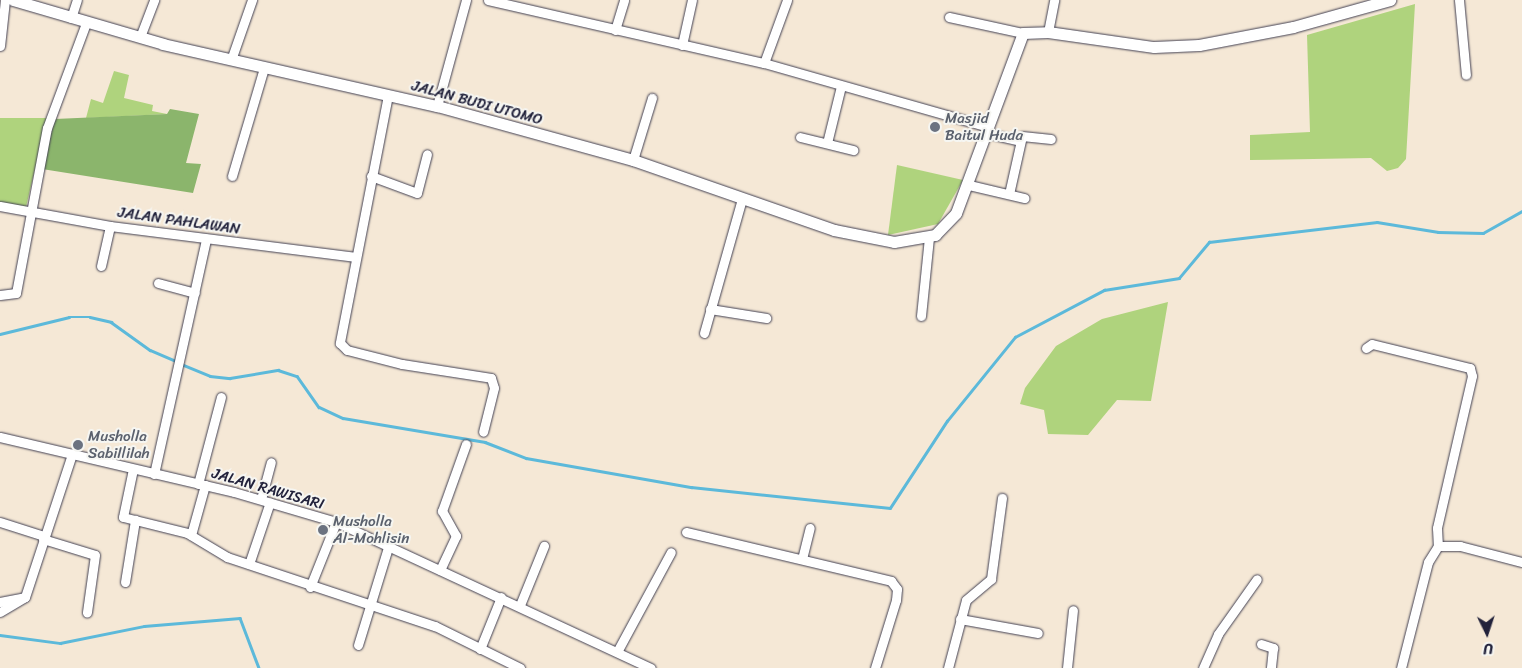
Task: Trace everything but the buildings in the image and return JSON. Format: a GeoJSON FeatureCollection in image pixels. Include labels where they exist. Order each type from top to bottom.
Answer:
{"type":"FeatureCollection","features":[{"type":"Feature","properties":{"kind":"street"},"geometry":{"type":"LineString","coordinates":[[0,46],[5,0]]}},
{"type":"Feature","properties":{"kind":"street","name":"JALAN BUDI UTOMO"},"geometry":{"type":"LineString","coordinates":[[13,0],[86,23],[140,37],[264,68],[437,106],[633,160],[742,199],[866,239],[894,242],[929,237]]}},
{"type":"Feature","properties":{"kind":"street"},"geometry":{"type":"LineString","coordinates":[[71,18],[77,0]]}},
{"type":"Feature","properties":{"kind":"street"},"geometry":{"type":"LineString","coordinates":[[140,37],[154,0]]}},
{"type":"Feature","properties":{"kind":"street"},"geometry":{"type":"LineString","coordinates":[[231,60],[252,0]]}},
{"type":"Feature","properties":{"kind":"street"},"geometry":{"type":"LineString","coordinates":[[437,106],[466,0]]}},
{"type":"Feature","properties":{"kind":"street"},"geometry":{"type":"LineString","coordinates":[[488,0],[764,63],[1020,141]]}},
{"type":"Feature","properties":{"kind":"street"},"geometry":{"type":"LineString","coordinates":[[615,30],[624,0]]}},
{"type":"Feature","properties":{"kind":"street"},"geometry":{"type":"LineString","coordinates":[[682,45],[692,0]]}},
{"type":"Feature","properties":{"kind":"street"},"geometry":{"type":"LineString","coordinates":[[764,63],[787,0]]}},
{"type":"Feature","properties":{"kind":"street"},"geometry":{"type":"LineString","coordinates":[[1048,32],[1054,0]]}},
{"type":"Feature","properties":{"kind":"street"},"geometry":{"type":"LineString","coordinates":[[949,17],[1023,33],[1048,32],[1173,48],[1228,40],[1355,5],[1390,0]]}},
{"type":"Feature","properties":{"kind":"street"},"geometry":{"type":"LineString","coordinates":[[1459,0],[1466,75]]}},
{"type":"Feature","properties":{"kind":"street"},"geometry":{"type":"LineString","coordinates":[[0,295],[16,293],[29,212],[50,119],[86,23]]}},
{"type":"Feature","properties":{"kind":"street"},"geometry":{"type":"LineString","coordinates":[[921,316],[929,237],[949,224],[969,185],[1023,33]]}},
{"type":"Feature","properties":{"kind":"street"},"geometry":{"type":"LineString","coordinates":[[232,176],[264,68]]}},
{"type":"Feature","properties":{"kind":"street"},"geometry":{"type":"LineString","coordinates":[[827,143],[841,86]]}},
{"type":"Feature","properties":{"kind":"street"},"geometry":{"type":"LineString","coordinates":[[388,95],[339,334],[342,348],[402,364],[491,378],[494,388],[483,432]]}},
{"type":"Feature","properties":{"kind":"street"},"geometry":{"type":"LineString","coordinates":[[633,160],[652,98]]}},
{"type":"Feature","properties":{"kind":"street"},"geometry":{"type":"LineString","coordinates":[[1009,194],[1022,136],[1050,139]]}},
{"type":"Feature","properties":{"kind":"street"},"geometry":{"type":"LineString","coordinates":[[800,137],[854,150]]}},
{"type":"Feature","properties":{"kind":"street"},"geometry":{"type":"LineString","coordinates":[[371,176],[417,193],[427,154]]}},
{"type":"Feature","properties":{"kind":"street"},"geometry":{"type":"LineString","coordinates":[[969,185],[1024,198]]}},
{"type":"Feature","properties":{"kind":"street"},"geometry":{"type":"LineString","coordinates":[[704,333],[742,199]]}},
{"type":"Feature","properties":{"kind":"street","name":"JALAN PAHLAWAN"},"geometry":{"type":"LineString","coordinates":[[0,206],[110,226],[356,257]]}},
{"type":"Feature","properties":{"kind":"street"},"geometry":{"type":"LineString","coordinates":[[101,266],[110,226]]}},
{"type":"Feature","properties":{"kind":"street"},"geometry":{"type":"LineString","coordinates":[[154,474],[206,239]]}},
{"type":"Feature","properties":{"kind":"street"},"geometry":{"type":"LineString","coordinates":[[158,283],[195,293]]}},
{"type":"Feature","properties":{"kind":"street"},"geometry":{"type":"LineString","coordinates":[[710,309],[766,318]]}},
{"type":"Feature","properties":{"kind":"street"},"geometry":{"type":"LineString","coordinates":[[1366,348],[1372,344],[1470,368],[1472,376],[1437,528],[1438,546],[1428,562],[1401,668]]}},
{"type":"Feature","properties":{"kind":"street"},"geometry":{"type":"LineString","coordinates":[[191,535],[221,397]]}},
{"type":"Feature","properties":{"kind":"street","name":"JALAN RAWISARI"},"geometry":{"type":"LineString","coordinates":[[0,437],[260,499],[336,522],[389,544],[440,570],[618,650],[651,668]]}},
{"type":"Feature","properties":{"kind":"street"},"geometry":{"type":"LineString","coordinates":[[440,570],[456,536],[442,511],[466,444]]}},
{"type":"Feature","properties":{"kind":"street"},"geometry":{"type":"LineString","coordinates":[[0,612],[25,597],[72,454]]}},
{"type":"Feature","properties":{"kind":"street"},"geometry":{"type":"LineString","coordinates":[[260,499],[271,462]]}},
{"type":"Feature","properties":{"kind":"street"},"geometry":{"type":"LineString","coordinates":[[133,469],[123,517],[191,535],[249,564],[310,587],[370,604],[435,626],[520,668]]}},
{"type":"Feature","properties":{"kind":"street"},"geometry":{"type":"LineString","coordinates":[[948,668],[960,619],[969,595],[991,579],[1002,498]]}},
{"type":"Feature","properties":{"kind":"street"},"geometry":{"type":"LineString","coordinates":[[249,564],[270,502]]}},
{"type":"Feature","properties":{"kind":"street"},"geometry":{"type":"LineString","coordinates":[[125,582],[135,520]]}},
{"type":"Feature","properties":{"kind":"street"},"geometry":{"type":"LineString","coordinates":[[0,522],[95,555],[87,612]]}},
{"type":"Feature","properties":{"kind":"street"},"geometry":{"type":"LineString","coordinates":[[310,587],[336,522]]}},
{"type":"Feature","properties":{"kind":"street"},"geometry":{"type":"LineString","coordinates":[[802,559],[810,528]]}},
{"type":"Feature","properties":{"kind":"street"},"geometry":{"type":"LineString","coordinates":[[686,532],[802,559],[895,585],[896,600],[875,668]]}},
{"type":"Feature","properties":{"kind":"street"},"geometry":{"type":"LineString","coordinates":[[358,645],[389,544]]}},
{"type":"Feature","properties":{"kind":"street"},"geometry":{"type":"LineString","coordinates":[[520,605],[544,546]]}},
{"type":"Feature","properties":{"kind":"street"},"geometry":{"type":"LineString","coordinates":[[1438,546],[1460,546],[1522,562]]}},
{"type":"Feature","properties":{"kind":"street"},"geometry":{"type":"LineString","coordinates":[[618,650],[672,552]]}},
{"type":"Feature","properties":{"kind":"street"},"geometry":{"type":"LineString","coordinates":[[1203,668],[1218,634],[1257,579]]}},
{"type":"Feature","properties":{"kind":"street"},"geometry":{"type":"LineString","coordinates":[[0,602],[25,597]]}},
{"type":"Feature","properties":{"kind":"street"},"geometry":{"type":"LineString","coordinates":[[480,649],[501,597]]}},
{"type":"Feature","properties":{"kind":"street"},"geometry":{"type":"LineString","coordinates":[[1067,668],[1074,610]]}},
{"type":"Feature","properties":{"kind":"street"},"geometry":{"type":"LineString","coordinates":[[960,619],[1038,633]]}},
{"type":"Feature","properties":{"kind":"street"},"geometry":{"type":"LineString","coordinates":[[1261,644],[1273,648],[1270,668]]}},
{"type":"Feature","properties":{"kind":"green space"},"geometry":{"type":"Polygon","coordinates":[[[1415,4],[1406,159],[1398,168],[1387,171],[1371,158],[1250,160],[1250,135],[1310,132],[1307,35],[1415,4]]]}},
{"type":"Feature","properties":{"kind":"green space"},"geometry":{"type":"Polygon","coordinates":[[[114,71],[129,75],[124,98],[153,105],[152,111],[167,114],[86,118],[91,99],[103,103],[114,71]]]}},
{"type":"Feature","properties":{"kind":"green space"},"geometry":{"type":"Polygon","coordinates":[[[170,109],[199,114],[186,163],[201,164],[193,193],[42,169],[55,119],[167,114],[170,109]]]}},
{"type":"Feature","properties":{"kind":"green space"},"geometry":{"type":"Polygon","coordinates":[[[0,118],[47,118],[26,207],[0,203],[0,118]]]}},
{"type":"Feature","properties":{"kind":"green space"},"geometry":{"type":"Polygon","coordinates":[[[897,165],[963,180],[938,224],[888,235],[897,165]]]}},
{"type":"Feature","properties":{"kind":"green space"},"geometry":{"type":"Polygon","coordinates":[[[1168,302],[1151,401],[1117,400],[1088,435],[1048,434],[1044,410],[1020,404],[1025,388],[1056,346],[1102,319],[1168,302]]]}},
{"type":"Feature","properties":{"kind":"waterway"},"geometry":{"type":"LineString","coordinates":[[181,364],[210,376],[230,378],[278,370],[297,376],[319,407],[343,418],[485,442],[526,458],[691,487],[890,508],[947,421],[1015,337],[1104,290],[1179,278],[1209,242],[1377,222],[1438,232],[1483,233],[1522,211]]}},
{"type":"Feature","properties":{"kind":"waterway"},"geometry":{"type":"LineString","coordinates":[[0,334],[69,317],[90,317],[111,322],[150,350],[176,361]]}},
{"type":"Feature","properties":{"kind":"waterway"},"geometry":{"type":"LineString","coordinates":[[0,635],[60,643],[144,626],[240,618],[259,668]]}},
{"type":"Feature","properties":{"kind":"place","name":"Masjid Baitul Huda"},"geometry":{"type":"Point","coordinates":[935,127]}},
{"type":"Feature","properties":{"kind":"place","name":"Musholla Sabillilah"},"geometry":{"type":"Point","coordinates":[78,445]}},
{"type":"Feature","properties":{"kind":"place","name":"Musholla Al-Mohlisin"},"geometry":{"type":"Point","coordinates":[323,530]}}]}
